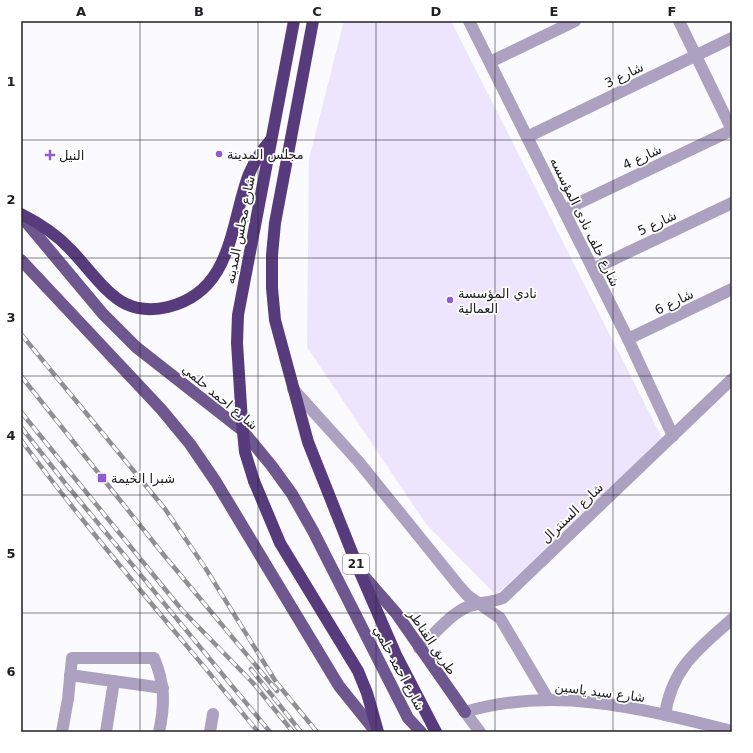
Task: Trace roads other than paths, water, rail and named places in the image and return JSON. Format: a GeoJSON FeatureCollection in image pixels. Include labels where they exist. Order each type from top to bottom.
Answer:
{"type":"FeatureCollection","features":[{"type":"Feature","properties":{"kind":"highway","name":"شارع مجلس المدينه"},"geometry":{"type":"LineString","coordinates":[[294,21],[238,315],[237,343],[245,452],[254,481],[280,543],[358,671],[368,693],[377,732]]}},
{"type":"Feature","properties":{"kind":"highway"},"geometry":{"type":"LineString","coordinates":[[293,389],[275,320],[272,288],[272,255],[275,223],[313,21]]}},
{"type":"Feature","properties":{"kind":"highway"},"geometry":{"type":"LineString","coordinates":[[21,215],[45,227],[58,237],[113,295],[126,304],[143,309],[154,309],[176,305],[197,293],[207,285],[218,271],[226,255],[249,174],[258,156],[271,140]]}},
{"type":"Feature","properties":{"kind":"highway","name":"21"},"geometry":{"type":"LineString","coordinates":[[293,389],[308,442],[359,570],[396,655],[436,732]]}},
{"type":"Feature","properties":{"kind":"main road","name":"شارع احمد حلمي"},"geometry":{"type":"LineString","coordinates":[[21,215],[103,314],[136,347],[242,430],[271,465],[292,494],[313,531],[408,718],[421,732]]}},
{"type":"Feature","properties":{"kind":"main road"},"geometry":{"type":"LineString","coordinates":[[21,260],[161,409],[190,444],[216,482],[339,686],[377,732]]}},
{"type":"Feature","properties":{"kind":"main road","name":"طريق القناطر"},"geometry":{"type":"LineString","coordinates":[[359,570],[396,613],[464,712]]}},
{"type":"Feature","properties":{"kind":"street","name":"شارع خلف نادى المؤسسه"},"geometry":{"type":"LineString","coordinates":[[469,21],[628,339],[673,436]]}},
{"type":"Feature","properties":{"kind":"street"},"geometry":{"type":"LineString","coordinates":[[490,62],[575,21]]}},
{"type":"Feature","properties":{"kind":"street"},"geometry":{"type":"LineString","coordinates":[[679,21],[732,130]]}},
{"type":"Feature","properties":{"kind":"street","name":"شارع 3"},"geometry":{"type":"LineString","coordinates":[[527,137],[732,38]]}},
{"type":"Feature","properties":{"kind":"street","name":"شارع 4"},"geometry":{"type":"LineString","coordinates":[[564,210],[732,130]]}},
{"type":"Feature","properties":{"kind":"street","name":"شارع 5"},"geometry":{"type":"LineString","coordinates":[[593,269],[732,203]]}},
{"type":"Feature","properties":{"kind":"street","name":"شارع 6"},"geometry":{"type":"LineString","coordinates":[[628,339],[732,289]]}},
{"type":"Feature","properties":{"kind":"street","name":"شارع السنترال"},"geometry":{"type":"LineString","coordinates":[[419,648],[458,612],[478,604],[492,603],[503,598],[732,378]]}},
{"type":"Feature","properties":{"kind":"street"},"geometry":{"type":"LineString","coordinates":[[293,389],[358,461],[459,586],[478,604],[500,618],[548,699]]}},
{"type":"Feature","properties":{"kind":"street"},"geometry":{"type":"LineString","coordinates":[[665,715],[667,700],[672,684],[680,669],[691,656],[731,624]]}},
{"type":"Feature","properties":{"kind":"street"},"geometry":{"type":"LineString","coordinates":[[62,732],[68,699],[72,658],[154,658],[163,688],[164,708],[160,732]]}},
{"type":"Feature","properties":{"kind":"street"},"geometry":{"type":"LineString","coordinates":[[70,675],[163,688]]}},
{"type":"Feature","properties":{"kind":"street"},"geometry":{"type":"LineString","coordinates":[[106,732],[114,681]]}},
{"type":"Feature","properties":{"kind":"street","name":"شارع سيد ياسين"},"geometry":{"type":"LineString","coordinates":[[464,712],[498,703],[548,699],[588,701],[665,715],[732,731]]}},
{"type":"Feature","properties":{"kind":"street","name":"طريق القناطر"},"geometry":{"type":"LineString","coordinates":[[464,712],[480,732]]}},
{"type":"Feature","properties":{"kind":"street"},"geometry":{"type":"LineString","coordinates":[[210,732],[213,714]]}},
{"type":"Feature","properties":{"kind":"railway"},"geometry":{"type":"LineString","coordinates":[[21,334],[165,509],[206,569],[276,682],[317,732]]}},
{"type":"Feature","properties":{"kind":"railway"},"geometry":{"type":"LineString","coordinates":[[21,376],[163,554],[277,691]]}},
{"type":"Feature","properties":{"kind":"railway"},"geometry":{"type":"LineString","coordinates":[[21,412],[182,610],[253,683],[293,732]]}},
{"type":"Feature","properties":{"kind":"railway"},"geometry":{"type":"LineString","coordinates":[[21,427],[65,483],[270,732]]}},
{"type":"Feature","properties":{"kind":"railway"},"geometry":{"type":"LineString","coordinates":[[21,440],[49,478],[108,551],[258,732]]}},
{"type":"Feature","properties":{"kind":"railway"},"geometry":{"type":"LineString","coordinates":[[251,669],[301,732]]}},
{"type":"Feature","properties":{"kind":"place","name":"مجلس المدينة"},"geometry":{"type":"Point","coordinates":[219,154]}},
{"type":"Feature","properties":{"kind":"place","name":"النيل"},"geometry":{"type":"Point","coordinates":[50,155]}},
{"type":"Feature","properties":{"kind":"place","name":"نادي المؤسسة العمالية"},"geometry":{"type":"Point","coordinates":[450,300]}},
{"type":"Feature","properties":{"kind":"place","name":"شبرا الخيمة"},"geometry":{"type":"Point","coordinates":[102,478]}}]}
